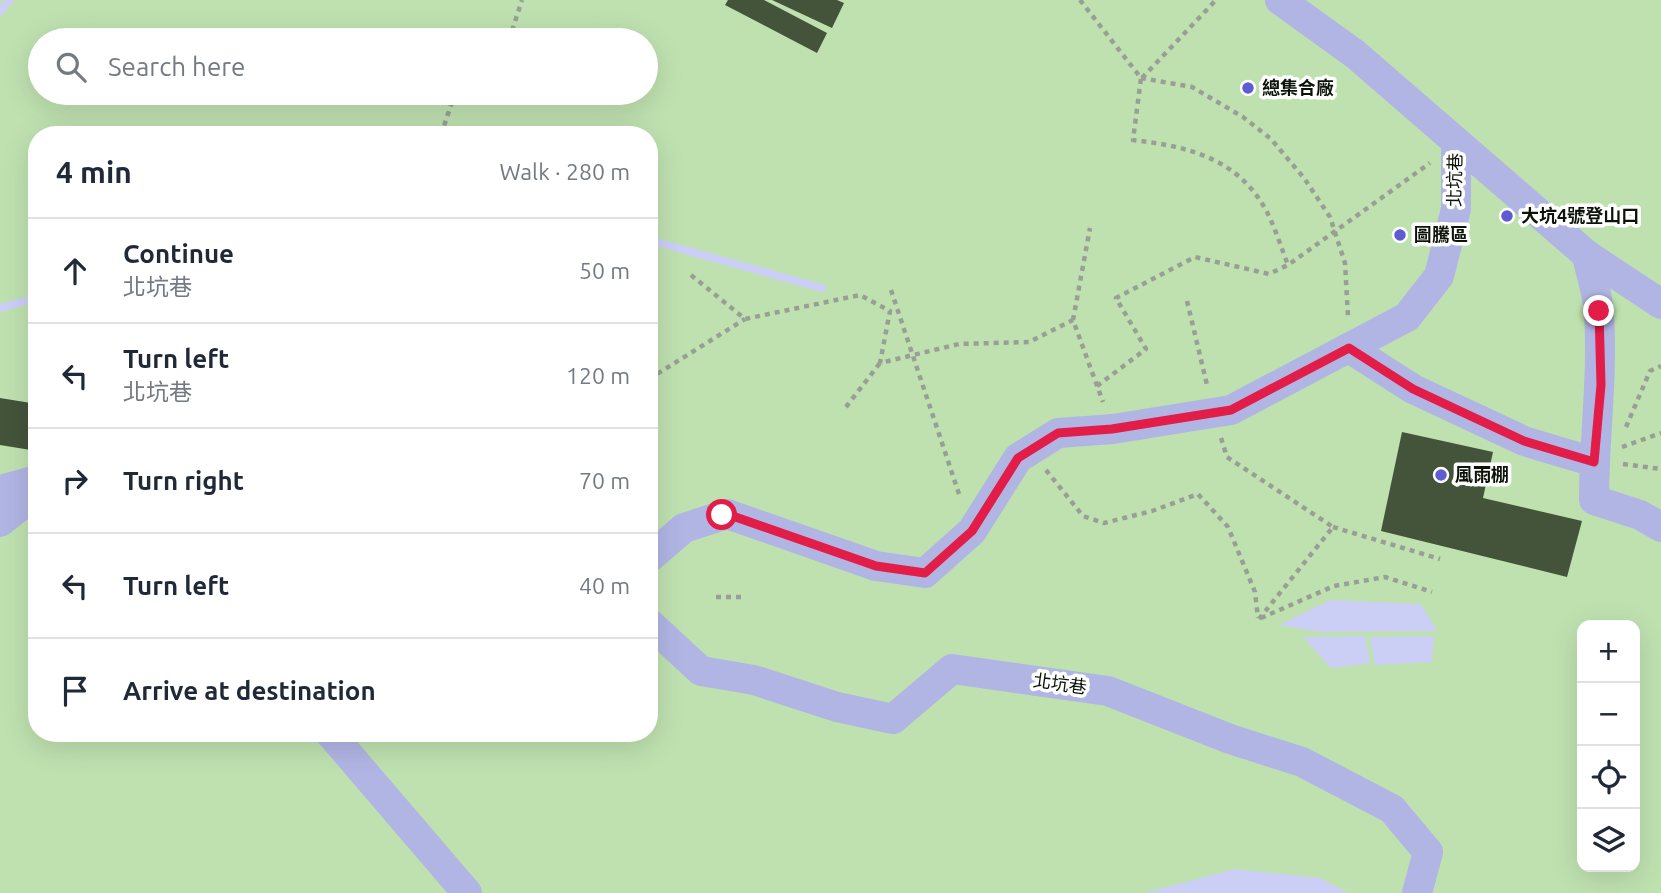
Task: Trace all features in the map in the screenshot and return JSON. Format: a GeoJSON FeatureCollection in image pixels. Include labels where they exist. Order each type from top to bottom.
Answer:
{"type":"FeatureCollection","features":[{"type":"Feature","properties":{"kind":"street","name":"北坑巷"},"geometry":{"type":"LineString","coordinates":[[658,550],[684,528],[727,514],[876,566],[925,573],[972,531],[1018,458],[1058,433],[1112,429],[1231,410],[1407,317],[1439,276],[1456,209],[1456,144],[1355,54],[1280,0]]}},
{"type":"Feature","properties":{"kind":"street"},"geometry":{"type":"LineString","coordinates":[[1456,144],[1587,255],[1661,304]]}},
{"type":"Feature","properties":{"kind":"street"},"geometry":{"type":"LineString","coordinates":[[1587,255],[1599,311],[1601,385],[1594,462],[1594,500],[1640,515],[1661,527]]}},
{"type":"Feature","properties":{"kind":"street"},"geometry":{"type":"LineString","coordinates":[[1349,348],[1413,389],[1524,441],[1594,462]]}},
{"type":"Feature","properties":{"kind":"street"},"geometry":{"type":"LineString","coordinates":[[0,490],[28,482]]}},
{"type":"Feature","properties":{"kind":"street"},"geometry":{"type":"LineString","coordinates":[[0,522],[28,500]]}},
{"type":"Feature","properties":{"kind":"street","name":"北坑巷"},"geometry":{"type":"LineString","coordinates":[[658,631],[701,671],[754,680],[837,706],[893,719],[952,670],[1108,691],[1230,739],[1302,762],[1392,808],[1429,852],[1417,893]]}},
{"type":"Feature","properties":{"kind":"street"},"geometry":{"type":"LineString","coordinates":[[338,742],[467,893]]}},
{"type":"Feature","properties":{"kind":"path"},"geometry":{"type":"LineString","coordinates":[[513,28],[522,0]]}},
{"type":"Feature","properties":{"kind":"path"},"geometry":{"type":"LineString","coordinates":[[1080,0],[1141,78],[1192,87],[1243,117],[1271,139],[1304,178],[1330,217],[1345,263],[1349,348]]}},
{"type":"Feature","properties":{"kind":"path"},"geometry":{"type":"LineString","coordinates":[[1216,0],[1141,78],[1133,140],[1179,145],[1213,158],[1237,173],[1263,205],[1288,265]]}},
{"type":"Feature","properties":{"kind":"path"},"geometry":{"type":"LineString","coordinates":[[444,126],[450,105]]}},
{"type":"Feature","properties":{"kind":"path"},"geometry":{"type":"LineString","coordinates":[[1097,386],[1146,349],[1116,298],[1195,257],[1269,274],[1288,265],[1456,144]]}},
{"type":"Feature","properties":{"kind":"path"},"geometry":{"type":"LineString","coordinates":[[1090,228],[1073,320],[1112,429]]}},
{"type":"Feature","properties":{"kind":"path"},"geometry":{"type":"LineString","coordinates":[[691,275],[745,319]]}},
{"type":"Feature","properties":{"kind":"path"},"geometry":{"type":"LineString","coordinates":[[891,290],[972,531]]}},
{"type":"Feature","properties":{"kind":"path"},"geometry":{"type":"LineString","coordinates":[[658,373],[745,319],[860,295],[890,311],[880,363],[846,407]]}},
{"type":"Feature","properties":{"kind":"path"},"geometry":{"type":"LineString","coordinates":[[1187,301],[1227,457],[1333,527],[1440,559]]}},
{"type":"Feature","properties":{"kind":"path"},"geometry":{"type":"LineString","coordinates":[[880,363],[959,344],[1029,342],[1073,320]]}},
{"type":"Feature","properties":{"kind":"path"},"geometry":{"type":"LineString","coordinates":[[1661,366],[1650,371],[1617,448],[1661,433]]}},
{"type":"Feature","properties":{"kind":"path"},"geometry":{"type":"LineString","coordinates":[[1028,451],[1083,516],[1104,523],[1152,512],[1198,494],[1228,527],[1255,592],[1259,619]]}},
{"type":"Feature","properties":{"kind":"path"},"geometry":{"type":"LineString","coordinates":[[1594,462],[1661,468]]}},
{"type":"Feature","properties":{"kind":"path"},"geometry":{"type":"LineString","coordinates":[[1259,619],[1333,527]]}},
{"type":"Feature","properties":{"kind":"path"},"geometry":{"type":"LineString","coordinates":[[1259,619],[1334,586],[1384,577],[1432,592]]}},
{"type":"Feature","properties":{"kind":"path"},"geometry":{"type":"LineString","coordinates":[[716,597],[743,597]]}},
{"type":"Feature","properties":{"kind":"green space"},"geometry":{"type":"Polygon","coordinates":[[[0,0],[1661,0],[1661,893],[0,893],[0,0]]]}},
{"type":"Feature","properties":{"kind":"water"},"geometry":{"type":"Polygon","coordinates":[[[1330,600],[1421,604],[1437,631],[1321,632],[1279,625],[1330,600]]]}},
{"type":"Feature","properties":{"kind":"water"},"geometry":{"type":"Polygon","coordinates":[[[1365,636],[1370,663],[1331,668],[1303,637],[1365,636]]]}},
{"type":"Feature","properties":{"kind":"water"},"geometry":{"type":"Polygon","coordinates":[[[1434,636],[1432,662],[1375,665],[1370,637],[1434,636]]]}},
{"type":"Feature","properties":{"kind":"water"},"geometry":{"type":"Polygon","coordinates":[[[1235,869],[1320,878],[1348,893],[1144,893],[1235,869]]]}},
{"type":"Feature","properties":{"kind":"building"},"geometry":{"type":"Polygon","coordinates":[[[728,0],[764,0],[827,33],[817,53],[725,5],[728,0]]]}},
{"type":"Feature","properties":{"kind":"building"},"geometry":{"type":"Polygon","coordinates":[[[772,0],[837,0],[844,3],[832,28],[772,0]]]}},
{"type":"Feature","properties":{"kind":"building"},"geometry":{"type":"Polygon","coordinates":[[[0,398],[28,403],[28,450],[0,445],[0,398]]]}},
{"type":"Feature","properties":{"kind":"building","name":"風雨棚"},"geometry":{"type":"Polygon","coordinates":[[[1402,432],[1493,452],[1483,498],[1582,521],[1567,577],[1381,531],[1402,432]]]}},
{"type":"Feature","properties":{"kind":"waterway"},"geometry":{"type":"LineString","coordinates":[[0,11],[10,0]]}},
{"type":"Feature","properties":{"kind":"waterway"},"geometry":{"type":"LineString","coordinates":[[658,242],[822,288]]}},
{"type":"Feature","properties":{"kind":"waterway"},"geometry":{"type":"LineString","coordinates":[[0,308],[28,300]]}},
{"type":"Feature","properties":{"kind":"place","name":"總集合廠"},"geometry":{"type":"Point","coordinates":[1248,88]}},
{"type":"Feature","properties":{"kind":"place","name":"大坑4號登山口"},"geometry":{"type":"Point","coordinates":[1507,216]}},
{"type":"Feature","properties":{"kind":"place","name":"圖騰區"},"geometry":{"type":"Point","coordinates":[1400,235]}},
{"type":"Feature","properties":{"kind":"place","name":"風雨棚"},"geometry":{"type":"Point","coordinates":[1441,475]}},
{"type":"Feature","properties":{"kind":"route"},"geometry":{"type":"LineString","coordinates":[[722,515],[727,514],[876,566],[925,573],[972,531],[1018,458],[1058,433],[1112,429],[1231,410],[1349,348],[1413,389],[1524,441],[1594,462],[1601,385],[1599,311]]}}]}
